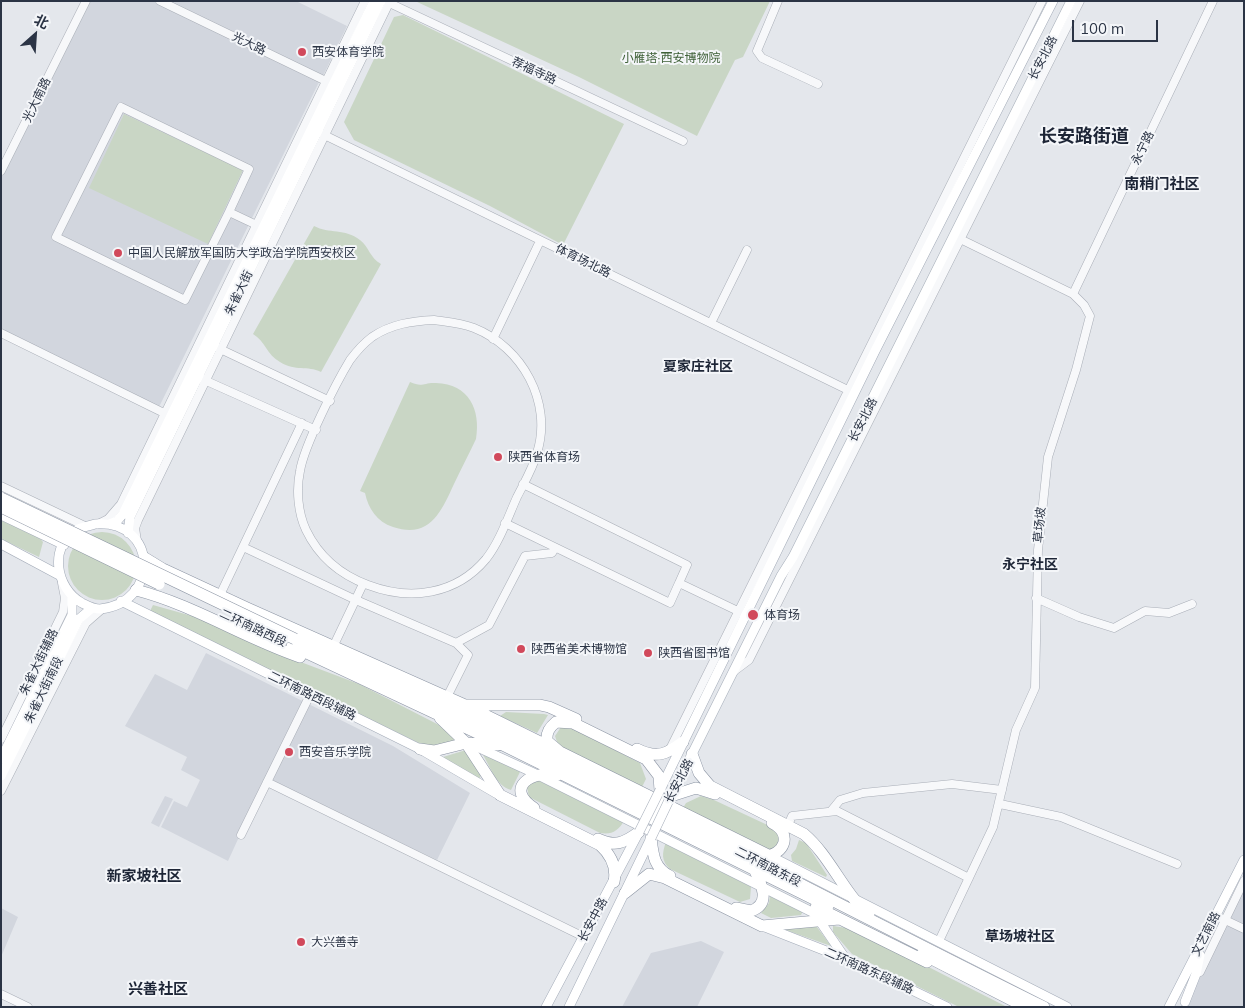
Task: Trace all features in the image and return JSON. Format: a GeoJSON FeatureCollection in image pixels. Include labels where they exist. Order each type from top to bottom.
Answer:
{"type":"FeatureCollection","features":[{"type":"Feature","properties":{"kind":"highway","name":"二环南路西段"},"geometry":{"type":"LineString","coordinates":[[1,498],[356,676],[505,746]]}},
{"type":"Feature","properties":{"kind":"highway","name":"二环南路西段"},"geometry":{"type":"LineString","coordinates":[[1,507],[293,643],[384,678],[492,729]]}},
{"type":"Feature","properties":{"kind":"highway"},"geometry":{"type":"LineString","coordinates":[[145,558],[384,678]]}},
{"type":"Feature","properties":{"kind":"highway"},"geometry":{"type":"LineString","coordinates":[[136,590],[165,598],[201,613],[271,648],[356,676]]}},
{"type":"Feature","properties":{"kind":"highway"},"geometry":{"type":"LineString","coordinates":[[247,608],[466,705],[770,856]]}},
{"type":"Feature","properties":{"kind":"highway"},"geometry":{"type":"LineString","coordinates":[[466,705],[550,707],[642,752],[652,754],[668,753],[683,742]]}},
{"type":"Feature","properties":{"kind":"highway"},"geometry":{"type":"LineString","coordinates":[[466,705],[492,729]]}},
{"type":"Feature","properties":{"kind":"highway"},"geometry":{"type":"LineString","coordinates":[[433,711],[466,743],[500,795],[600,845],[608,852],[616,872],[614,882]]}},
{"type":"Feature","properties":{"kind":"highway"},"geometry":{"type":"LineString","coordinates":[[560,752],[547,741],[546,734],[556,722],[573,723],[646,759],[658,776],[660,790]]}},
{"type":"Feature","properties":{"kind":"highway","name":"二环南路东段"},"geometry":{"type":"LineString","coordinates":[[492,729],[1044,1007]]}},
{"type":"Feature","properties":{"kind":"highway"},"geometry":{"type":"LineString","coordinates":[[420,749],[434,751],[466,743],[505,746]]}},
{"type":"Feature","properties":{"kind":"highway","name":"二环南路东段"},"geometry":{"type":"LineString","coordinates":[[505,746],[1026,1007]]}},
{"type":"Feature","properties":{"kind":"highway"},"geometry":{"type":"LineString","coordinates":[[692,754],[699,773],[710,786],[788,825],[813,841],[852,897],[878,923]]}},
{"type":"Feature","properties":{"kind":"highway"},"geometry":{"type":"LineString","coordinates":[[571,779],[546,773],[536,774],[529,776],[524,783],[521,793],[525,802],[534,808],[610,844],[627,840],[639,832]]}},
{"type":"Feature","properties":{"kind":"highway"},"geometry":{"type":"LineString","coordinates":[[672,796],[696,788],[708,791],[777,825],[781,829],[785,841],[780,851],[770,856],[744,856]]}},
{"type":"Feature","properties":{"kind":"highway"},"geometry":{"type":"LineString","coordinates":[[651,838],[653,854],[659,869],[739,909],[751,911],[760,907],[764,897],[762,886],[756,873]]}},
{"type":"Feature","properties":{"kind":"highway"},"geometry":{"type":"LineString","coordinates":[[756,873],[841,919],[1014,1007]]}},
{"type":"Feature","properties":{"kind":"highway"},"geometry":{"type":"LineString","coordinates":[[625,893],[649,874],[657,876],[762,926],[821,918],[841,919]]}},
{"type":"Feature","properties":{"kind":"highway"},"geometry":{"type":"LineString","coordinates":[[873,935],[897,941]]}},
{"type":"Feature","properties":{"kind":"main road","name":"朱雀大街"},"geometry":{"type":"LineString","coordinates":[[128,533],[130,517],[202,379],[318,132],[333,85],[374,1]]}},
{"type":"Feature","properties":{"kind":"main road","name":"长安北路"},"geometry":{"type":"LineString","coordinates":[[639,832],[683,742],[742,613],[851,392],[1053,1]]}},
{"type":"Feature","properties":{"kind":"main road","name":"长安北路"},"geometry":{"type":"LineString","coordinates":[[651,838],[733,672],[958,238],[1071,1]]}},
{"type":"Feature","properties":{"kind":"main road","name":"朱雀大街"},"geometry":{"type":"LineString","coordinates":[[333,85],[387,2]]}},
{"type":"Feature","properties":{"kind":"main road","name":"朱雀大街"},"geometry":{"type":"LineString","coordinates":[[110,524],[117,521],[124,514],[168,415],[260,227],[318,132]]}},
{"type":"Feature","properties":{"kind":"main road"},"geometry":{"type":"LineString","coordinates":[[1,494],[81,528]]}},
{"type":"Feature","properties":{"kind":"main road"},"geometry":{"type":"LineString","coordinates":[[1,514],[64,545]]}},
{"type":"Feature","properties":{"kind":"main road"},"geometry":{"type":"LineString","coordinates":[[1,544],[61,579],[72,597],[92,608],[107,606],[121,601],[136,590],[145,572],[145,558],[139,545],[128,533],[110,524],[98,524],[81,528],[64,545],[60,558],[61,579]]}},
{"type":"Feature","properties":{"kind":"main road","name":"朱雀大街南段"},"geometry":{"type":"LineString","coordinates":[[1,759],[72,615],[72,597]]}},
{"type":"Feature","properties":{"kind":"main road","name":"二环南路西段辅路"},"geometry":{"type":"LineString","coordinates":[[121,601],[420,749],[500,795]]}},
{"type":"Feature","properties":{"kind":"main road","name":"朱雀大街南段"},"geometry":{"type":"LineString","coordinates":[[1,776],[79,619],[92,608]]}},
{"type":"Feature","properties":{"kind":"main road"},"geometry":{"type":"LineString","coordinates":[[466,743],[536,774],[762,886],[821,918],[846,958]]}},
{"type":"Feature","properties":{"kind":"main road","name":"长安中路"},"geometry":{"type":"LineString","coordinates":[[546,1007],[639,832]]}},
{"type":"Feature","properties":{"kind":"main road","name":"长安中路"},"geometry":{"type":"LineString","coordinates":[[569,1007],[651,838]]}},
{"type":"Feature","properties":{"kind":"main road"},"geometry":{"type":"LineString","coordinates":[[770,856],[1067,1007]]}},
{"type":"Feature","properties":{"kind":"main road","name":"文艺南路"},"geometry":{"type":"LineString","coordinates":[[1169,1007],[1244,860]]}},
{"type":"Feature","properties":{"kind":"main road","name":"文艺南路"},"geometry":{"type":"LineString","coordinates":[[1174,1007],[1200,954],[1222,918],[1244,868]]}},
{"type":"Feature","properties":{"kind":"main road","name":"二环南路东段辅路"},"geometry":{"type":"LineString","coordinates":[[762,926],[846,958],[947,1007]]}},
{"type":"Feature","properties":{"kind":"main road"},"geometry":{"type":"LineString","coordinates":[[1183,1004],[1196,974],[1200,954]]}},
{"type":"Feature","properties":{"kind":"street","name":"光大南路"},"geometry":{"type":"LineString","coordinates":[[1,171],[86,1]]}},
{"type":"Feature","properties":{"kind":"street","name":"光大路"},"geometry":{"type":"LineString","coordinates":[[160,1],[333,85]]}},
{"type":"Feature","properties":{"kind":"street"},"geometry":{"type":"LineString","coordinates":[[229,212],[260,227],[333,85],[365,1]]}},
{"type":"Feature","properties":{"kind":"street"},"geometry":{"type":"LineString","coordinates":[[778,1],[757,51],[762,58],[818,84]]}},
{"type":"Feature","properties":{"kind":"street"},"geometry":{"type":"LineString","coordinates":[[851,392],[1042,1]]}},
{"type":"Feature","properties":{"kind":"street"},"geometry":{"type":"LineString","coordinates":[[958,238],[1080,1]]}},
{"type":"Feature","properties":{"kind":"street","name":"永宁路"},"geometry":{"type":"LineString","coordinates":[[1073,294],[1213,1]]}},
{"type":"Feature","properties":{"kind":"street"},"geometry":{"type":"LineString","coordinates":[[318,132],[387,2]]}},
{"type":"Feature","properties":{"kind":"street","name":"荐福寺路"},"geometry":{"type":"LineString","coordinates":[[387,2],[682,141]]}},
{"type":"Feature","properties":{"kind":"street"},"geometry":{"type":"LineString","coordinates":[[121,107],[249,169],[229,212],[185,300],[56,237],[121,107]]}},
{"type":"Feature","properties":{"kind":"street","name":"体育场北路"},"geometry":{"type":"LineString","coordinates":[[318,132],[851,392]]}},
{"type":"Feature","properties":{"kind":"street","name":"草场坡"},"geometry":{"type":"LineString","coordinates":[[939,942],[993,827],[1000,804],[1016,730],[1035,688],[1039,540],[1048,457],[1076,370],[1090,316],[1084,305],[1073,294],[958,238]]}},
{"type":"Feature","properties":{"kind":"street"},"geometry":{"type":"LineString","coordinates":[[493,339],[540,241]]}},
{"type":"Feature","properties":{"kind":"street"},"geometry":{"type":"LineString","coordinates":[[711,324],[747,250]]}},
{"type":"Feature","properties":{"kind":"street"},"geometry":{"type":"LineString","coordinates":[[434,320],[458,323],[493,339],[523,365],[534,386],[541,408],[538,453],[506,523],[486,559],[470,573],[444,588],[408,595],[384,592],[363,584],[334,568],[314,546],[299,509],[300,470],[316,430],[350,360],[373,337],[394,326],[412,322],[434,320]]}},
{"type":"Feature","properties":{"kind":"street"},"geometry":{"type":"LineString","coordinates":[[1,333],[168,415],[121,504],[114,514],[98,524]]}},
{"type":"Feature","properties":{"kind":"street"},"geometry":{"type":"LineString","coordinates":[[217,347],[330,400]]}},
{"type":"Feature","properties":{"kind":"street"},"geometry":{"type":"LineString","coordinates":[[139,545],[135,534],[138,520],[202,379],[316,430]]}},
{"type":"Feature","properties":{"kind":"street"},"geometry":{"type":"LineString","coordinates":[[220,595],[302,423]]}},
{"type":"Feature","properties":{"kind":"street"},"geometry":{"type":"LineString","coordinates":[[506,523],[670,603],[688,565],[523,484]]}},
{"type":"Feature","properties":{"kind":"street"},"geometry":{"type":"LineString","coordinates":[[1,486],[81,528]]}},
{"type":"Feature","properties":{"kind":"street"},"geometry":{"type":"LineString","coordinates":[[243,546],[356,600],[456,643],[468,655],[446,697]]}},
{"type":"Feature","properties":{"kind":"street"},"geometry":{"type":"LineString","coordinates":[[456,643],[489,625],[525,556],[552,553],[555,548]]}},
{"type":"Feature","properties":{"kind":"street","name":"朱雀大街辅路"},"geometry":{"type":"LineString","coordinates":[[1,739],[63,612],[65,598],[61,579]]}},
{"type":"Feature","properties":{"kind":"street"},"geometry":{"type":"LineString","coordinates":[[668,753],[742,613],[679,583]]}},
{"type":"Feature","properties":{"kind":"street"},"geometry":{"type":"LineString","coordinates":[[334,645],[363,584]]}},
{"type":"Feature","properties":{"kind":"street"},"geometry":{"type":"LineString","coordinates":[[1036,598],[1079,617],[1114,628],[1145,611],[1170,613],[1192,604]]}},
{"type":"Feature","properties":{"kind":"street","name":"朱雀大街辅路"},"geometry":{"type":"LineString","coordinates":[[1,792],[86,623],[94,614],[107,606]]}},
{"type":"Feature","properties":{"kind":"street"},"geometry":{"type":"LineString","coordinates":[[241,835],[310,695]]}},
{"type":"Feature","properties":{"kind":"street"},"geometry":{"type":"LineString","coordinates":[[267,782],[584,937]]}},
{"type":"Feature","properties":{"kind":"street"},"geometry":{"type":"LineString","coordinates":[[831,811],[840,800],[863,792],[952,784],[1002,790]]}},
{"type":"Feature","properties":{"kind":"street"},"geometry":{"type":"LineString","coordinates":[[1000,804],[1061,818],[1177,864]]}},
{"type":"Feature","properties":{"kind":"street"},"geometry":{"type":"LineString","coordinates":[[788,825],[792,816],[837,811],[969,878]]}},
{"type":"Feature","properties":{"kind":"street"},"geometry":{"type":"LineString","coordinates":[[1183,1004],[1194,988],[1222,918],[1244,880]]}},
{"type":"Feature","properties":{"kind":"street"},"geometry":{"type":"LineString","coordinates":[[1222,918],[1244,929]]}},
{"type":"Feature","properties":{"kind":"street"},"geometry":{"type":"LineString","coordinates":[[1,994],[28,1007]]}},
{"type":"Feature","properties":{"kind":"shaded area","name":"中国人民解放军国防大学政治学院西安校区"},"geometry":{"type":"Polygon","coordinates":[[[88,1],[153,1],[319,82],[159,407],[1,329],[1,178],[88,1]]]}},
{"type":"Feature","properties":{"kind":"shaded area","name":"西安体育学院"},"geometry":{"type":"Polygon","coordinates":[[[166,1],[296,1],[347,26],[322,78],[166,1]]]}},
{"type":"Feature","properties":{"kind":"shaded area","name":"西安音乐学院"},"geometry":{"type":"Polygon","coordinates":[[[206,653],[393,746],[470,793],[437,860],[266,778],[228,861],[161,827],[174,801],[187,807],[200,780],[181,770],[187,757],[125,726],[155,674],[187,690],[206,653]]]}},
{"type":"Feature","properties":{"kind":"shaded area"},"geometry":{"type":"Polygon","coordinates":[[[165,796],[173,799],[159,827],[151,823],[165,796]]]}},
{"type":"Feature","properties":{"kind":"shaded area"},"geometry":{"type":"Polygon","coordinates":[[[1244,889],[1244,1007],[1185,1007],[1244,889]]]}},
{"type":"Feature","properties":{"kind":"shaded area"},"geometry":{"type":"Polygon","coordinates":[[[1,908],[18,917],[1,957],[1,908]]]}},
{"type":"Feature","properties":{"kind":"shaded area"},"geometry":{"type":"Polygon","coordinates":[[[701,941],[724,952],[697,1007],[622,1007],[651,953],[701,941]]]}},
{"type":"Feature","properties":{"kind":"green space","name":"小雁塔·西安博物院"},"geometry":{"type":"Polygon","coordinates":[[[415,1],[770,1],[743,57],[735,60],[697,136],[579,77],[415,1]]]}},
{"type":"Feature","properties":{"kind":"green space"},"geometry":{"type":"Polygon","coordinates":[[[403,15],[624,124],[563,245],[490,206],[354,140],[344,122],[394,17],[403,15]]]}},
{"type":"Feature","properties":{"kind":"green space"},"geometry":{"type":"Polygon","coordinates":[[[124,114],[243,170],[208,244],[89,188],[124,114]]]}},
{"type":"Feature","properties":{"kind":"green space"},"geometry":{"type":"Polygon","coordinates":[[[314,226],[354,236],[363,243],[374,259],[381,264],[321,372],[291,367],[280,362],[272,356],[253,334],[314,226]]]}},
{"type":"Feature","properties":{"kind":"green space"},"geometry":{"type":"Polygon","coordinates":[[[410,382],[421,385],[436,383],[457,388],[470,400],[477,418],[477,428],[476,439],[439,513],[425,526],[406,530],[382,522],[368,504],[365,493],[360,491],[410,382]]]}},
{"type":"Feature","properties":{"kind":"green space"},"geometry":{"type":"Polygon","coordinates":[[[1,517],[37,535],[43,542],[39,557],[1,539],[1,517]]]}},
{"type":"Feature","properties":{"kind":"green space"},"geometry":{"type":"Polygon","coordinates":[[[102,532],[115,535],[126,542],[133,553],[136,566],[133,579],[126,590],[115,597],[102,600],[89,597],[78,590],[71,579],[68,566],[71,553],[78,542],[89,535],[102,532]]]}},
{"type":"Feature","properties":{"kind":"green space"},"geometry":{"type":"Polygon","coordinates":[[[153,605],[199,618],[261,647],[359,684],[439,725],[459,742],[425,746],[175,625],[150,611],[153,605]]]}},
{"type":"Feature","properties":{"kind":"green space"},"geometry":{"type":"Polygon","coordinates":[[[506,712],[548,715],[537,733],[500,716],[506,712]]]}},
{"type":"Feature","properties":{"kind":"green space"},"geometry":{"type":"Polygon","coordinates":[[[561,727],[573,728],[640,763],[646,779],[642,787],[558,745],[555,736],[561,727]]]}},
{"type":"Feature","properties":{"kind":"green space"},"geometry":{"type":"Polygon","coordinates":[[[466,750],[481,775],[479,780],[443,757],[466,750]]]}},
{"type":"Feature","properties":{"kind":"green space"},"geometry":{"type":"Polygon","coordinates":[[[483,755],[518,769],[520,772],[511,790],[497,780],[483,755]]]}},
{"type":"Feature","properties":{"kind":"green space"},"geometry":{"type":"Polygon","coordinates":[[[541,779],[624,821],[614,831],[600,833],[529,797],[527,787],[529,783],[541,779]]]}},
{"type":"Feature","properties":{"kind":"green space"},"geometry":{"type":"Polygon","coordinates":[[[701,796],[714,800],[776,829],[781,843],[771,852],[683,808],[686,803],[701,796]]]}},
{"type":"Feature","properties":{"kind":"green space"},"geometry":{"type":"Polygon","coordinates":[[[799,840],[806,843],[827,875],[826,877],[792,861],[791,855],[796,849],[799,840]]]}},
{"type":"Feature","properties":{"kind":"green space"},"geometry":{"type":"Polygon","coordinates":[[[666,842],[747,882],[751,887],[750,899],[740,902],[670,869],[663,857],[666,842]]]}},
{"type":"Feature","properties":{"kind":"green space"},"geometry":{"type":"Polygon","coordinates":[[[770,895],[803,911],[801,915],[771,918],[761,913],[769,903],[770,895]]]}},
{"type":"Feature","properties":{"kind":"green space"},"geometry":{"type":"Polygon","coordinates":[[[833,926],[854,929],[1007,1007],[959,1007],[852,954],[833,932],[833,926]]]}},
{"type":"Feature","properties":{"kind":"green space"},"geometry":{"type":"Polygon","coordinates":[[[817,927],[831,946],[783,929],[817,927]]]}},
{"type":"Feature","properties":{"kind":"place","name":"西安体育学院"},"geometry":{"type":"Point","coordinates":[302,52]}},
{"type":"Feature","properties":{"kind":"place","name":"中国人民解放军国防大学政治学院西安校区"},"geometry":{"type":"Point","coordinates":[118,253]}},
{"type":"Feature","properties":{"kind":"place","name":"陕西省体育场"},"geometry":{"type":"Point","coordinates":[498,457]}},
{"type":"Feature","properties":{"kind":"place","name":"体育场"},"geometry":{"type":"Point","coordinates":[753,615]}},
{"type":"Feature","properties":{"kind":"place","name":"陕西省美术博物馆"},"geometry":{"type":"Point","coordinates":[521,649]}},
{"type":"Feature","properties":{"kind":"place","name":"陕西省图书馆"},"geometry":{"type":"Point","coordinates":[648,653]}},
{"type":"Feature","properties":{"kind":"place","name":"西安音乐学院"},"geometry":{"type":"Point","coordinates":[289,752]}},
{"type":"Feature","properties":{"kind":"place","name":"大兴善寺"},"geometry":{"type":"Point","coordinates":[301,942]}},
{"type":"Feature","properties":{"kind":"district","name":"长安路街道"},"geometry":{"type":"Point","coordinates":[1084,137]}},
{"type":"Feature","properties":{"kind":"district","name":"南稍门社区"},"geometry":{"type":"Point","coordinates":[1162,184]}},
{"type":"Feature","properties":{"kind":"district","name":"夏家庄社区"},"geometry":{"type":"Point","coordinates":[698,367]}},
{"type":"Feature","properties":{"kind":"district","name":"永宁社区"},"geometry":{"type":"Point","coordinates":[1030,565]}},
{"type":"Feature","properties":{"kind":"district","name":"新家坡社区"},"geometry":{"type":"Point","coordinates":[144,876]}},
{"type":"Feature","properties":{"kind":"district","name":"草场坡社区"},"geometry":{"type":"Point","coordinates":[1020,937]}},
{"type":"Feature","properties":{"kind":"district","name":"兴善社区"},"geometry":{"type":"Point","coordinates":[158,989]}}]}
